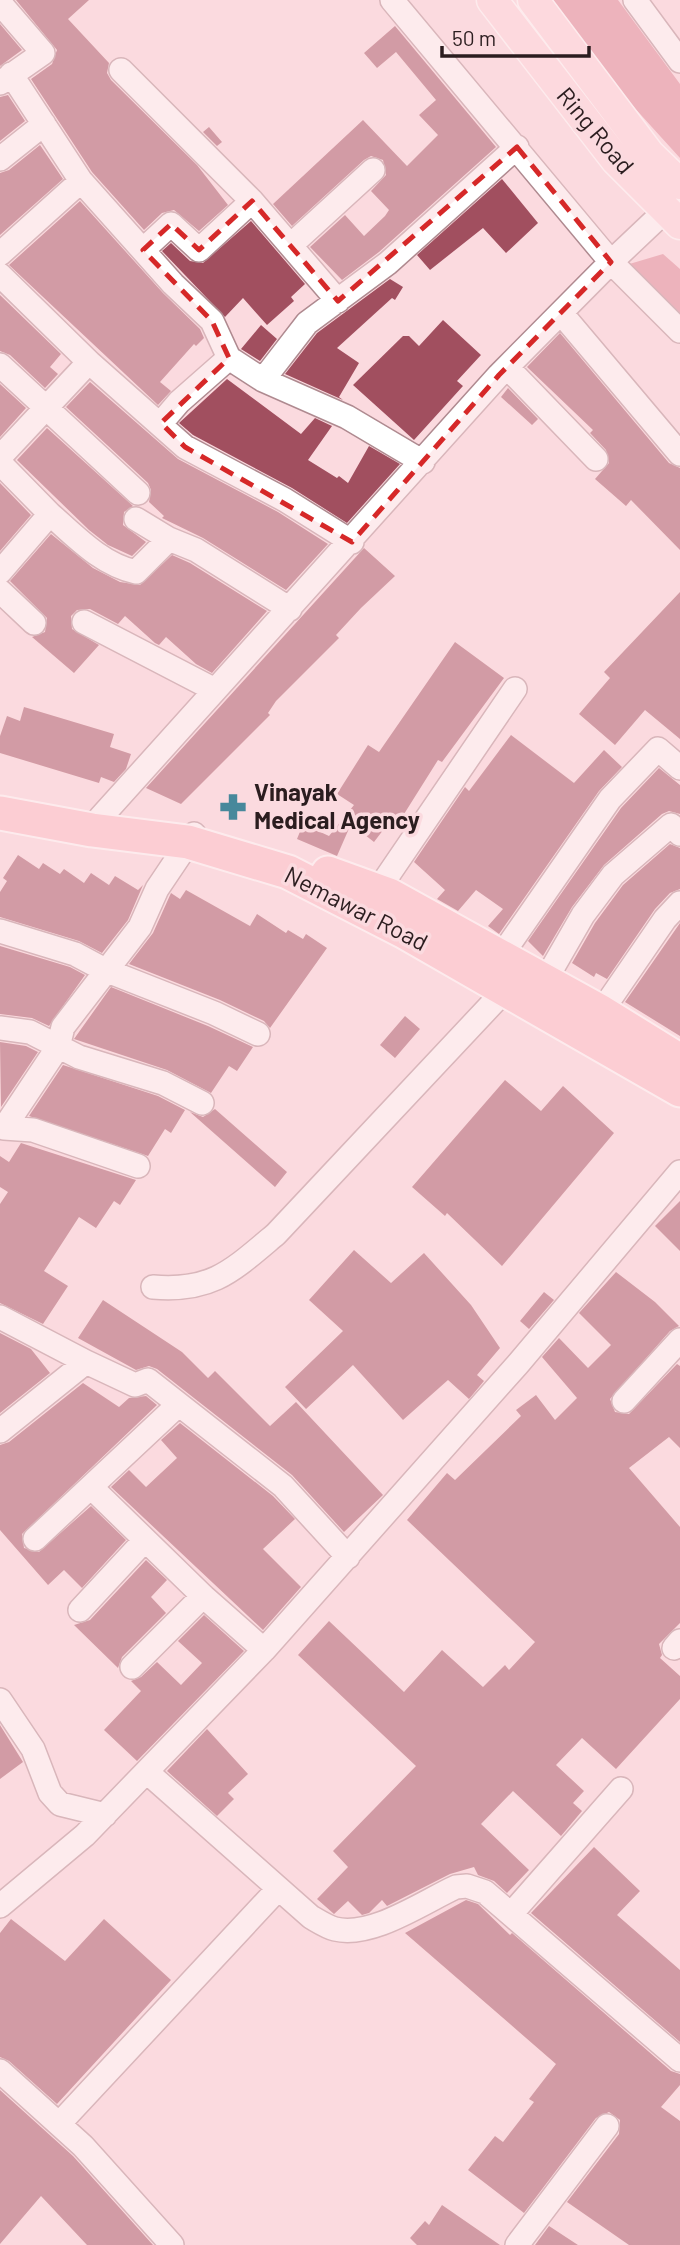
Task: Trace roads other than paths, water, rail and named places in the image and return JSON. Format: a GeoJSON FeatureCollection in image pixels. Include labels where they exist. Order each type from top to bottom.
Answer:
{"type":"FeatureCollection","features":[{"type":"Feature","properties":{"kind":"highway","name":"Nemawar Road"},"geometry":{"type":"LineString","coordinates":[[0,799],[193,835],[378,890],[677,1053]]}},
{"type":"Feature","properties":{"kind":"highway","name":"Nemawar Road"},"geometry":{"type":"LineString","coordinates":[[0,813],[92,830],[193,835],[288,872],[506,989],[680,1090]]}},
{"type":"Feature","properties":{"kind":"main road","name":"Ring Road"},"geometry":{"type":"LineString","coordinates":[[492,0],[616,160],[673,217]]}},
{"type":"Feature","properties":{"kind":"main road","name":"Ring Road"},"geometry":{"type":"LineString","coordinates":[[533,0],[649,154],[680,184]]}},
{"type":"Feature","properties":{"kind":"street"},"geometry":{"type":"LineString","coordinates":[[392,0],[611,262],[680,331]]}},
{"type":"Feature","properties":{"kind":"street"},"geometry":{"type":"LineString","coordinates":[[635,0],[680,61]]}},
{"type":"Feature","properties":{"kind":"street"},"geometry":{"type":"LineString","coordinates":[[0,3],[43,53],[6,78],[44,124],[81,181],[212,321],[229,358],[263,380],[347,417],[423,462]]}},
{"type":"Feature","properties":{"kind":"street"},"geometry":{"type":"LineString","coordinates":[[121,70],[252,201],[338,301]]}},
{"type":"Feature","properties":{"kind":"street"},"geometry":{"type":"LineString","coordinates":[[0,159],[44,124]]}},
{"type":"Feature","properties":{"kind":"street"},"geometry":{"type":"LineString","coordinates":[[263,380],[307,323],[388,263],[517,147]]}},
{"type":"Feature","properties":{"kind":"street"},"geometry":{"type":"LineString","coordinates":[[291,245],[373,170]]}},
{"type":"Feature","properties":{"kind":"street"},"geometry":{"type":"LineString","coordinates":[[0,254],[81,181]]}},
{"type":"Feature","properties":{"kind":"street"},"geometry":{"type":"LineString","coordinates":[[143,250],[171,224],[199,250],[252,201]]}},
{"type":"Feature","properties":{"kind":"street"},"geometry":{"type":"LineString","coordinates":[[100,818],[352,542],[507,367],[611,262],[673,217]]}},
{"type":"Feature","properties":{"kind":"street"},"geometry":{"type":"LineString","coordinates":[[0,275],[89,362],[185,447],[285,500],[352,542]]}},
{"type":"Feature","properties":{"kind":"street"},"geometry":{"type":"LineString","coordinates":[[561,313],[680,453]]}},
{"type":"Feature","properties":{"kind":"street"},"geometry":{"type":"LineString","coordinates":[[161,423],[179,402],[229,358]]}},
{"type":"Feature","properties":{"kind":"street"},"geometry":{"type":"LineString","coordinates":[[0,457],[89,362]]}},
{"type":"Feature","properties":{"kind":"street"},"geometry":{"type":"LineString","coordinates":[[0,365],[138,493]]}},
{"type":"Feature","properties":{"kind":"street"},"geometry":{"type":"LineString","coordinates":[[507,367],[596,459]]}},
{"type":"Feature","properties":{"kind":"street"},"geometry":{"type":"LineString","coordinates":[[0,463],[50,514],[100,558],[128,571],[136,572],[169,539]]}},
{"type":"Feature","properties":{"kind":"street"},"geometry":{"type":"LineString","coordinates":[[0,572],[50,514]]}},
{"type":"Feature","properties":{"kind":"street"},"geometry":{"type":"LineString","coordinates":[[136,519],[169,539],[196,550],[290,608]]}},
{"type":"Feature","properties":{"kind":"street"},"geometry":{"type":"LineString","coordinates":[[0,591],[34,622]]}},
{"type":"Feature","properties":{"kind":"street"},"geometry":{"type":"LineString","coordinates":[[84,622],[215,690]]}},
{"type":"Feature","properties":{"kind":"street"},"geometry":{"type":"LineString","coordinates":[[378,890],[515,689]]}},
{"type":"Feature","properties":{"kind":"street"},"geometry":{"type":"LineString","coordinates":[[501,956],[610,799],[658,749],[680,768]]}},
{"type":"Feature","properties":{"kind":"street"},"geometry":{"type":"LineString","coordinates":[[545,981],[583,915],[613,875],[671,825],[680,834]]}},
{"type":"Feature","properties":{"kind":"street"},"geometry":{"type":"LineString","coordinates":[[1,1130],[58,1047],[63,1027],[140,928],[157,889],[193,835]]}},
{"type":"Feature","properties":{"kind":"street"},"geometry":{"type":"LineString","coordinates":[[601,1012],[665,919],[680,903]]}},
{"type":"Feature","properties":{"kind":"street"},"geometry":{"type":"LineString","coordinates":[[0,932],[75,954],[105,970],[214,1013],[258,1034]]}},
{"type":"Feature","properties":{"kind":"street"},"geometry":{"type":"LineString","coordinates":[[153,1287],[181,1289],[207,1283],[233,1270],[276,1234],[506,989]]}},
{"type":"Feature","properties":{"kind":"street"},"geometry":{"type":"LineString","coordinates":[[0,1028],[30,1032],[103,1066],[163,1083],[202,1103]]}},
{"type":"Feature","properties":{"kind":"street"},"geometry":{"type":"LineString","coordinates":[[1,1130],[33,1130],[138,1166]]}},
{"type":"Feature","properties":{"kind":"street"},"geometry":{"type":"LineString","coordinates":[[0,1906],[105,1815],[264,1650],[561,1314],[680,1172]]}},
{"type":"Feature","properties":{"kind":"street"},"geometry":{"type":"LineString","coordinates":[[0,1317],[135,1385],[148,1380],[283,1486],[348,1557]]}},
{"type":"Feature","properties":{"kind":"street"},"geometry":{"type":"LineString","coordinates":[[624,1401],[680,1340]]}},
{"type":"Feature","properties":{"kind":"street"},"geometry":{"type":"LineString","coordinates":[[0,1431],[86,1362]]}},
{"type":"Feature","properties":{"kind":"street"},"geometry":{"type":"LineString","coordinates":[[35,1539],[178,1405]]}},
{"type":"Feature","properties":{"kind":"street"},"geometry":{"type":"LineString","coordinates":[[92,1488],[202,1596],[264,1650]]}},
{"type":"Feature","properties":{"kind":"street"},"geometry":{"type":"LineString","coordinates":[[80,1610],[145,1540]]}},
{"type":"Feature","properties":{"kind":"street"},"geometry":{"type":"LineString","coordinates":[[132,1667],[202,1596]]}},
{"type":"Feature","properties":{"kind":"street"},"geometry":{"type":"LineString","coordinates":[[0,1700],[33,1749],[50,1793],[60,1804],[105,1815]]}},
{"type":"Feature","properties":{"kind":"street"},"geometry":{"type":"LineString","coordinates":[[148,1773],[311,1917],[334,1929],[356,1931],[381,1925],[456,1887],[467,1885],[485,1892],[680,2060]]}},
{"type":"Feature","properties":{"kind":"street"},"geometry":{"type":"LineString","coordinates":[[512,1913],[621,1789]]}},
{"type":"Feature","properties":{"kind":"street"},"geometry":{"type":"LineString","coordinates":[[59,2124],[278,1889]]}},
{"type":"Feature","properties":{"kind":"street"},"geometry":{"type":"LineString","coordinates":[[0,2071],[83,2146],[172,2245]]}},
{"type":"Feature","properties":{"kind":"street"},"geometry":{"type":"LineString","coordinates":[[517,2245],[607,2126]]}},
{"type":"Feature","properties":{"kind":"place","name":"Vinayak Medical Agency"},"geometry":{"type":"Point","coordinates":[233,807]}}]}
